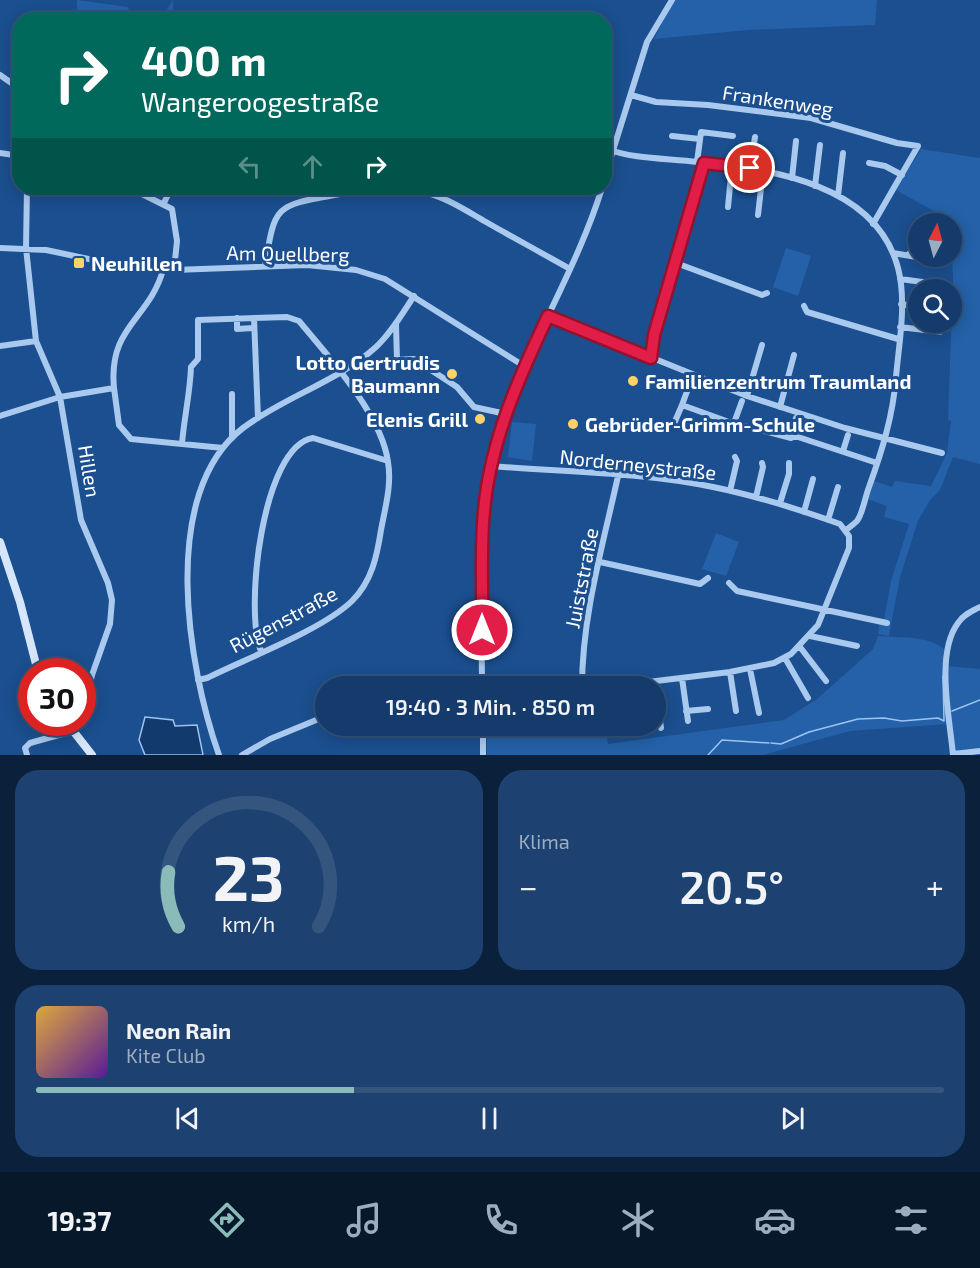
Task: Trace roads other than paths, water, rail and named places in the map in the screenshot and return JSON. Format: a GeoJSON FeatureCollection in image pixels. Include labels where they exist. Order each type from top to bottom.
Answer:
{"type":"FeatureCollection","features":[{"type":"Feature","properties":{"kind":"main road"},"geometry":{"type":"LineString","coordinates":[[0,542],[20,602],[34,658]]}},
{"type":"Feature","properties":{"kind":"main road"},"geometry":{"type":"LineString","coordinates":[[77,736],[92,755]]}},
{"type":"Feature","properties":{"kind":"street"},"geometry":{"type":"LineString","coordinates":[[612,155],[650,36],[672,0]]}},
{"type":"Feature","properties":{"kind":"street","name":"Frankenweg"},"geometry":{"type":"LineString","coordinates":[[631,95],[656,102],[731,107],[811,118],[897,143],[918,146],[902,175]]}},
{"type":"Feature","properties":{"kind":"street"},"geometry":{"type":"LineString","coordinates":[[651,358],[654,335],[676,263],[701,162],[701,132],[733,136]]}},
{"type":"Feature","properties":{"kind":"street"},"geometry":{"type":"LineString","coordinates":[[672,136],[700,139]]}},
{"type":"Feature","properties":{"kind":"street"},"geometry":{"type":"LineString","coordinates":[[750,168],[755,137]]}},
{"type":"Feature","properties":{"kind":"street"},"geometry":{"type":"LineString","coordinates":[[792,178],[796,141]]}},
{"type":"Feature","properties":{"kind":"street"},"geometry":{"type":"LineString","coordinates":[[815,186],[820,145]]}},
{"type":"Feature","properties":{"kind":"street"},"geometry":{"type":"LineString","coordinates":[[613,152],[644,159],[701,162],[750,168],[792,178],[838,196],[860,210],[873,224],[893,253],[900,279],[902,304],[894,399],[886,439],[857,521],[846,530],[849,548],[824,610],[810,636],[785,658],[750,669],[666,680]]}},
{"type":"Feature","properties":{"kind":"street"},"geometry":{"type":"LineString","coordinates":[[838,196],[843,153]]}},
{"type":"Feature","properties":{"kind":"street"},"geometry":{"type":"LineString","coordinates":[[869,163],[885,166],[902,175],[873,224]]}},
{"type":"Feature","properties":{"kind":"street"},"geometry":{"type":"LineString","coordinates":[[728,207],[732,165]]}},
{"type":"Feature","properties":{"kind":"street"},"geometry":{"type":"LineString","coordinates":[[758,215],[763,171]]}},
{"type":"Feature","properties":{"kind":"street"},"geometry":{"type":"LineString","coordinates":[[0,248],[26,248],[27,195]]}},
{"type":"Feature","properties":{"kind":"street"},"geometry":{"type":"LineString","coordinates":[[146,195],[172,209],[177,226],[174,270]]}},
{"type":"Feature","properties":{"kind":"street"},"geometry":{"type":"LineString","coordinates":[[164,203],[168,195]]}},
{"type":"Feature","properties":{"kind":"street"},"geometry":{"type":"LineString","coordinates":[[265,266],[273,223],[279,212],[291,204],[343,195]]}},
{"type":"Feature","properties":{"kind":"street"},"geometry":{"type":"LineString","coordinates":[[433,195],[570,269]]}},
{"type":"Feature","properties":{"kind":"street"},"geometry":{"type":"LineString","coordinates":[[482,676],[482,539],[491,466],[506,414],[524,366],[570,269],[599,195]]}},
{"type":"Feature","properties":{"kind":"street","name":"Am Quellberg"},"geometry":{"type":"LineString","coordinates":[[26,248],[135,269],[174,270],[307,265],[366,272],[386,279],[524,366]]}},
{"type":"Feature","properties":{"kind":"street","name":"Hillen"},"geometry":{"type":"LineString","coordinates":[[26,248],[36,341],[60,397],[81,520],[108,583],[112,600],[110,624],[96,664]]}},
{"type":"Feature","properties":{"kind":"street"},"geometry":{"type":"LineString","coordinates":[[893,253],[908,255]]}},
{"type":"Feature","properties":{"kind":"street"},"geometry":{"type":"LineString","coordinates":[[676,263],[738,288],[762,295],[767,293]]}},
{"type":"Feature","properties":{"kind":"street"},"geometry":{"type":"LineString","coordinates":[[163,270],[158,285],[117,344],[112,362],[119,425],[128,437],[137,441],[223,448]]}},
{"type":"Feature","properties":{"kind":"street"},"geometry":{"type":"LineString","coordinates":[[900,279],[908,280]]}},
{"type":"Feature","properties":{"kind":"street"},"geometry":{"type":"LineString","coordinates":[[219,755],[198,680],[191,640],[188,586],[193,513],[203,482],[223,448],[232,439],[258,418],[339,373],[376,347],[396,324],[414,297]]}},
{"type":"Feature","properties":{"kind":"street"},"geometry":{"type":"LineString","coordinates":[[902,304],[908,305]]}},
{"type":"Feature","properties":{"kind":"street"},"geometry":{"type":"LineString","coordinates":[[804,306],[807,312],[898,339]]}},
{"type":"Feature","properties":{"kind":"street"},"geometry":{"type":"LineString","coordinates":[[548,316],[745,398],[942,453]]}},
{"type":"Feature","properties":{"kind":"street","name":"Rügenstraße"},"geometry":{"type":"LineString","coordinates":[[182,444],[185,413],[190,401],[191,367],[198,359],[198,320],[287,317],[299,321],[375,423],[382,437],[388,461],[388,493],[377,555],[362,590],[333,615],[207,678],[198,680]]}},
{"type":"Feature","properties":{"kind":"street"},"geometry":{"type":"LineString","coordinates":[[237,318],[237,328],[254,328]]}},
{"type":"Feature","properties":{"kind":"street"},"geometry":{"type":"LineString","coordinates":[[254,318],[258,418]]}},
{"type":"Feature","properties":{"kind":"street"},"geometry":{"type":"LineString","coordinates":[[396,324],[397,360]]}},
{"type":"Feature","properties":{"kind":"street"},"geometry":{"type":"LineString","coordinates":[[900,327],[908,328]]}},
{"type":"Feature","properties":{"kind":"street"},"geometry":{"type":"LineString","coordinates":[[0,346],[36,341]]}},
{"type":"Feature","properties":{"kind":"street"},"geometry":{"type":"LineString","coordinates":[[734,423],[745,398],[762,345]]}},
{"type":"Feature","properties":{"kind":"street"},"geometry":{"type":"LineString","coordinates":[[780,407],[794,355]]}},
{"type":"Feature","properties":{"kind":"street"},"geometry":{"type":"LineString","coordinates":[[356,362],[414,359],[457,387],[474,407],[506,414]]}},
{"type":"Feature","properties":{"kind":"street"},"geometry":{"type":"LineString","coordinates":[[672,426],[693,375]]}},
{"type":"Feature","properties":{"kind":"street"},"geometry":{"type":"LineString","coordinates":[[0,416],[60,397],[114,388]]}},
{"type":"Feature","properties":{"kind":"street"},"geometry":{"type":"LineString","coordinates":[[232,394],[232,439]]}},
{"type":"Feature","properties":{"kind":"street"},"geometry":{"type":"LineString","coordinates":[[682,405],[734,423],[790,438],[795,436],[877,463]]}},
{"type":"Feature","properties":{"kind":"street"},"geometry":{"type":"LineString","coordinates":[[790,438],[796,418]]}},
{"type":"Feature","properties":{"kind":"street"},"geometry":{"type":"LineString","coordinates":[[843,452],[848,435]]}},
{"type":"Feature","properties":{"kind":"street"},"geometry":{"type":"LineString","coordinates":[[261,651],[258,642],[256,604],[259,542],[278,476],[296,445],[303,440],[313,438],[388,461]]}},
{"type":"Feature","properties":{"kind":"street"},"geometry":{"type":"LineString","coordinates":[[730,491],[737,461],[735,457]]}},
{"type":"Feature","properties":{"kind":"street"},"geometry":{"type":"LineString","coordinates":[[756,497],[762,463]]}},
{"type":"Feature","properties":{"kind":"street"},"geometry":{"type":"LineString","coordinates":[[780,503],[789,474],[789,463]]}},
{"type":"Feature","properties":{"kind":"street","name":"Norderneystraße"},"geometry":{"type":"LineString","coordinates":[[491,466],[656,478],[730,491],[780,503],[840,524],[846,530]]}},
{"type":"Feature","properties":{"kind":"street","name":"Juiststraße"},"geometry":{"type":"LineString","coordinates":[[583,676],[585,645],[618,476]]}},
{"type":"Feature","properties":{"kind":"street"},"geometry":{"type":"LineString","coordinates":[[804,512],[813,479]]}},
{"type":"Feature","properties":{"kind":"street"},"geometry":{"type":"LineString","coordinates":[[828,520],[838,487]]}},
{"type":"Feature","properties":{"kind":"street"},"geometry":{"type":"LineString","coordinates":[[600,562],[700,584],[708,578]]}},
{"type":"Feature","properties":{"kind":"street"},"geometry":{"type":"LineString","coordinates":[[729,583],[737,591],[887,623]]}},
{"type":"Feature","properties":{"kind":"street"},"geometry":{"type":"LineString","coordinates":[[980,607],[966,614],[958,623],[949,642],[946,692],[953,755],[980,751]]}},
{"type":"Feature","properties":{"kind":"street"},"geometry":{"type":"LineString","coordinates":[[810,636],[857,646]]}},
{"type":"Feature","properties":{"kind":"street"},"geometry":{"type":"LineString","coordinates":[[800,647],[826,681]]}},
{"type":"Feature","properties":{"kind":"street"},"geometry":{"type":"LineString","coordinates":[[785,658],[808,698]]}},
{"type":"Feature","properties":{"kind":"street"},"geometry":{"type":"LineString","coordinates":[[750,669],[759,713]]}},
{"type":"Feature","properties":{"kind":"street"},"geometry":{"type":"LineString","coordinates":[[730,672],[736,711]]}},
{"type":"Feature","properties":{"kind":"street"},"geometry":{"type":"LineString","coordinates":[[682,678],[688,721]]}},
{"type":"Feature","properties":{"kind":"street"},"geometry":{"type":"LineString","coordinates":[[686,711],[708,709]]}},
{"type":"Feature","properties":{"kind":"street"},"geometry":{"type":"LineString","coordinates":[[242,755],[270,739],[315,721]]}},
{"type":"Feature","properties":{"kind":"street"},"geometry":{"type":"LineString","coordinates":[[27,755],[25,748],[30,743],[48,736]]}},
{"type":"Feature","properties":{"kind":"street"},"geometry":{"type":"LineString","coordinates":[[483,736],[483,755]]}},
{"type":"Feature","properties":{"kind":"waterway"},"geometry":{"type":"LineString","coordinates":[[771,743],[781,744],[809,732],[858,719],[884,718],[902,721],[938,718],[944,721],[943,676]]}},
{"type":"Feature","properties":{"kind":"waterway"},"geometry":{"type":"LineString","coordinates":[[952,711],[980,700]]}},
{"type":"Feature","properties":{"kind":"waterway"},"geometry":{"type":"LineString","coordinates":[[708,755],[722,740],[769,743]]}},
{"type":"Feature","properties":{"kind":"place","name":"Neuhillen"},"geometry":{"type":"Point","coordinates":[79,263]}},
{"type":"Feature","properties":{"kind":"place","name":"Lotto Gertrudis Baumann"},"geometry":{"type":"Point","coordinates":[452,374]}},
{"type":"Feature","properties":{"kind":"place","name":"Familienzentrum Traumland"},"geometry":{"type":"Point","coordinates":[633,381]}},
{"type":"Feature","properties":{"kind":"place","name":"Elenis Grill"},"geometry":{"type":"Point","coordinates":[480,419]}},
{"type":"Feature","properties":{"kind":"place","name":"Gebrüder-Grimm-Schule"},"geometry":{"type":"Point","coordinates":[573,424]}}]}
